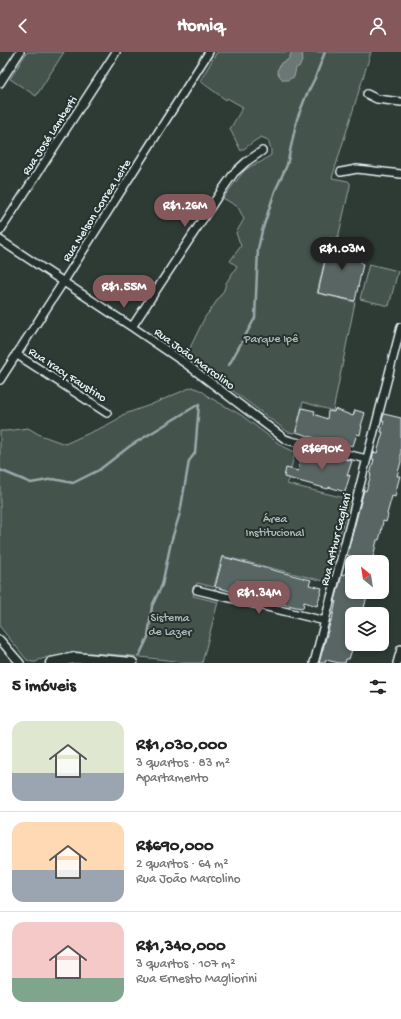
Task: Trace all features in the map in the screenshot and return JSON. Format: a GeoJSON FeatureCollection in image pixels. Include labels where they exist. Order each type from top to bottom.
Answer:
{"type":"FeatureCollection","features":[{"type":"Feature","properties":{"kind":"street"},"geometry":{"type":"LineString","coordinates":[[0,83],[20,52]]}},
{"type":"Feature","properties":{"kind":"street","name":"Rua José Lamberti"},"geometry":{"type":"LineString","coordinates":[[0,231],[116,52]]}},
{"type":"Feature","properties":{"kind":"street","name":"Rua Nelson Correa Leite"},"geometry":{"type":"LineString","coordinates":[[0,380],[209,52]]}},
{"type":"Feature","properties":{"kind":"street"},"geometry":{"type":"LineString","coordinates":[[367,94],[377,99],[401,102]]}},
{"type":"Feature","properties":{"kind":"street"},"geometry":{"type":"LineString","coordinates":[[132,327],[234,173],[246,162],[262,151]]}},
{"type":"Feature","properties":{"kind":"street"},"geometry":{"type":"LineString","coordinates":[[341,172],[357,169],[401,174]]}},
{"type":"Feature","properties":{"kind":"street","name":"Rua João Marcolino"},"geometry":{"type":"LineString","coordinates":[[0,240],[64,281],[185,363],[285,439],[367,459]]}},
{"type":"Feature","properties":{"kind":"street","name":"Rua Arthur Cagliari"},"geometry":{"type":"LineString","coordinates":[[314,663],[401,327]]}},
{"type":"Feature","properties":{"kind":"street","name":"Rua Iracy Faustino"},"geometry":{"type":"LineString","coordinates":[[16,354],[107,413]]}},
{"type":"Feature","properties":{"kind":"street"},"geometry":{"type":"LineString","coordinates":[[198,590],[325,621]]}},
{"type":"Feature","properties":{"kind":"street"},"geometry":{"type":"LineString","coordinates":[[0,640],[20,663]]}},
{"type":"Feature","properties":{"kind":"street"},"geometry":{"type":"LineString","coordinates":[[397,663],[401,649]]}},
{"type":"Feature","properties":{"kind":"street"},"geometry":{"type":"LineString","coordinates":[[51,663],[75,658],[132,663]]}},
{"type":"Feature","properties":{"kind":"green space"},"geometry":{"type":"Polygon","coordinates":[[[27,52],[64,52],[36,96],[10,79],[27,52]]]}},
{"type":"Feature","properties":{"kind":"green space","name":"Parque Ipê"},"geometry":{"type":"Polygon","coordinates":[[[217,52],[371,52],[332,178],[348,181],[350,186],[338,238],[330,238],[317,293],[355,302],[333,411],[303,402],[295,433],[288,432],[186,356],[205,317],[224,290],[226,283],[237,266],[230,261],[241,246],[236,233],[244,219],[238,207],[223,198],[244,171],[271,155],[268,140],[261,137],[241,151],[230,129],[243,107],[227,98],[226,100],[200,81],[217,52]]]}},
{"type":"Feature","properties":{"kind":"green space"},"geometry":{"type":"Polygon","coordinates":[[[369,264],[398,271],[389,306],[360,299],[369,264]]]}},
{"type":"Feature","properties":{"kind":"green space"},"geometry":{"type":"Polygon","coordinates":[[[192,387],[202,391],[209,397],[241,415],[282,446],[295,452],[287,484],[349,499],[328,582],[222,556],[214,587],[197,583],[193,596],[218,602],[202,663],[182,663],[132,656],[91,653],[48,657],[36,662],[27,660],[0,627],[0,431],[28,428],[40,435],[65,444],[105,426],[122,415],[192,387]]]}},
{"type":"Feature","properties":{"kind":"shaded area"},"geometry":{"type":"Polygon","coordinates":[[[292,52],[305,52],[302,55],[303,58],[300,66],[296,68],[294,77],[283,80],[277,71],[281,63],[288,60],[292,52]]]}},
{"type":"Feature","properties":{"kind":"building"},"geometry":{"type":"Polygon","coordinates":[[[330,238],[346,241],[345,245],[364,250],[361,263],[363,264],[355,301],[318,293],[330,238]]]}},
{"type":"Feature","properties":{"kind":"building"},"geometry":{"type":"Polygon","coordinates":[[[302,408],[315,411],[314,414],[327,419],[328,411],[334,412],[335,409],[353,416],[355,410],[365,413],[360,435],[357,434],[353,446],[338,443],[337,447],[314,441],[315,438],[296,432],[302,408]]]}},
{"type":"Feature","properties":{"kind":"building"},"geometry":{"type":"Polygon","coordinates":[[[384,414],[401,418],[401,462],[397,476],[400,476],[395,497],[392,496],[386,522],[383,521],[381,533],[379,540],[377,540],[374,555],[347,555],[364,490],[366,491],[371,475],[374,452],[377,453],[383,432],[381,432],[384,421],[382,420],[384,414]]]}},
{"type":"Feature","properties":{"kind":"building"},"geometry":{"type":"Polygon","coordinates":[[[311,451],[352,461],[347,476],[350,475],[345,492],[284,477],[286,468],[298,471],[302,452],[310,455],[311,451]]]}},
{"type":"Feature","properties":{"kind":"building"},"geometry":{"type":"Polygon","coordinates":[[[223,557],[311,580],[309,585],[322,588],[317,606],[304,602],[303,608],[296,607],[254,597],[256,588],[237,581],[234,592],[215,587],[223,557]]]}},
{"type":"Feature","properties":{"kind":"building"},"geometry":{"type":"Polygon","coordinates":[[[342,574],[345,575],[345,599],[366,599],[364,607],[345,607],[345,651],[352,651],[349,659],[346,659],[345,663],[326,660],[325,663],[319,663],[332,620],[342,574]]]}},
{"type":"Feature","properties":{"kind":"waterway"},"geometry":{"type":"LineString","coordinates":[[229,365],[255,318],[258,249],[262,231],[275,191],[287,165],[297,119],[325,52]]}},
{"type":"Feature","properties":{"kind":"waterway"},"geometry":{"type":"LineString","coordinates":[[0,470],[31,483],[53,479],[73,483],[99,470],[130,446],[199,404]]}},
{"type":"Feature","properties":{"kind":"waterway"},"geometry":{"type":"LineString","coordinates":[[139,656],[148,637],[152,606],[162,585],[171,542],[180,513],[189,461],[195,453],[199,404]]}},
{"type":"Feature","properties":{"kind":"park label","name":"Área Institucional"},"geometry":{"type":"Point","coordinates":[275,525]}},
{"type":"Feature","properties":{"kind":"park label","name":"Sistema de Lazer"},"geometry":{"type":"Point","coordinates":[170,624]}}]}
